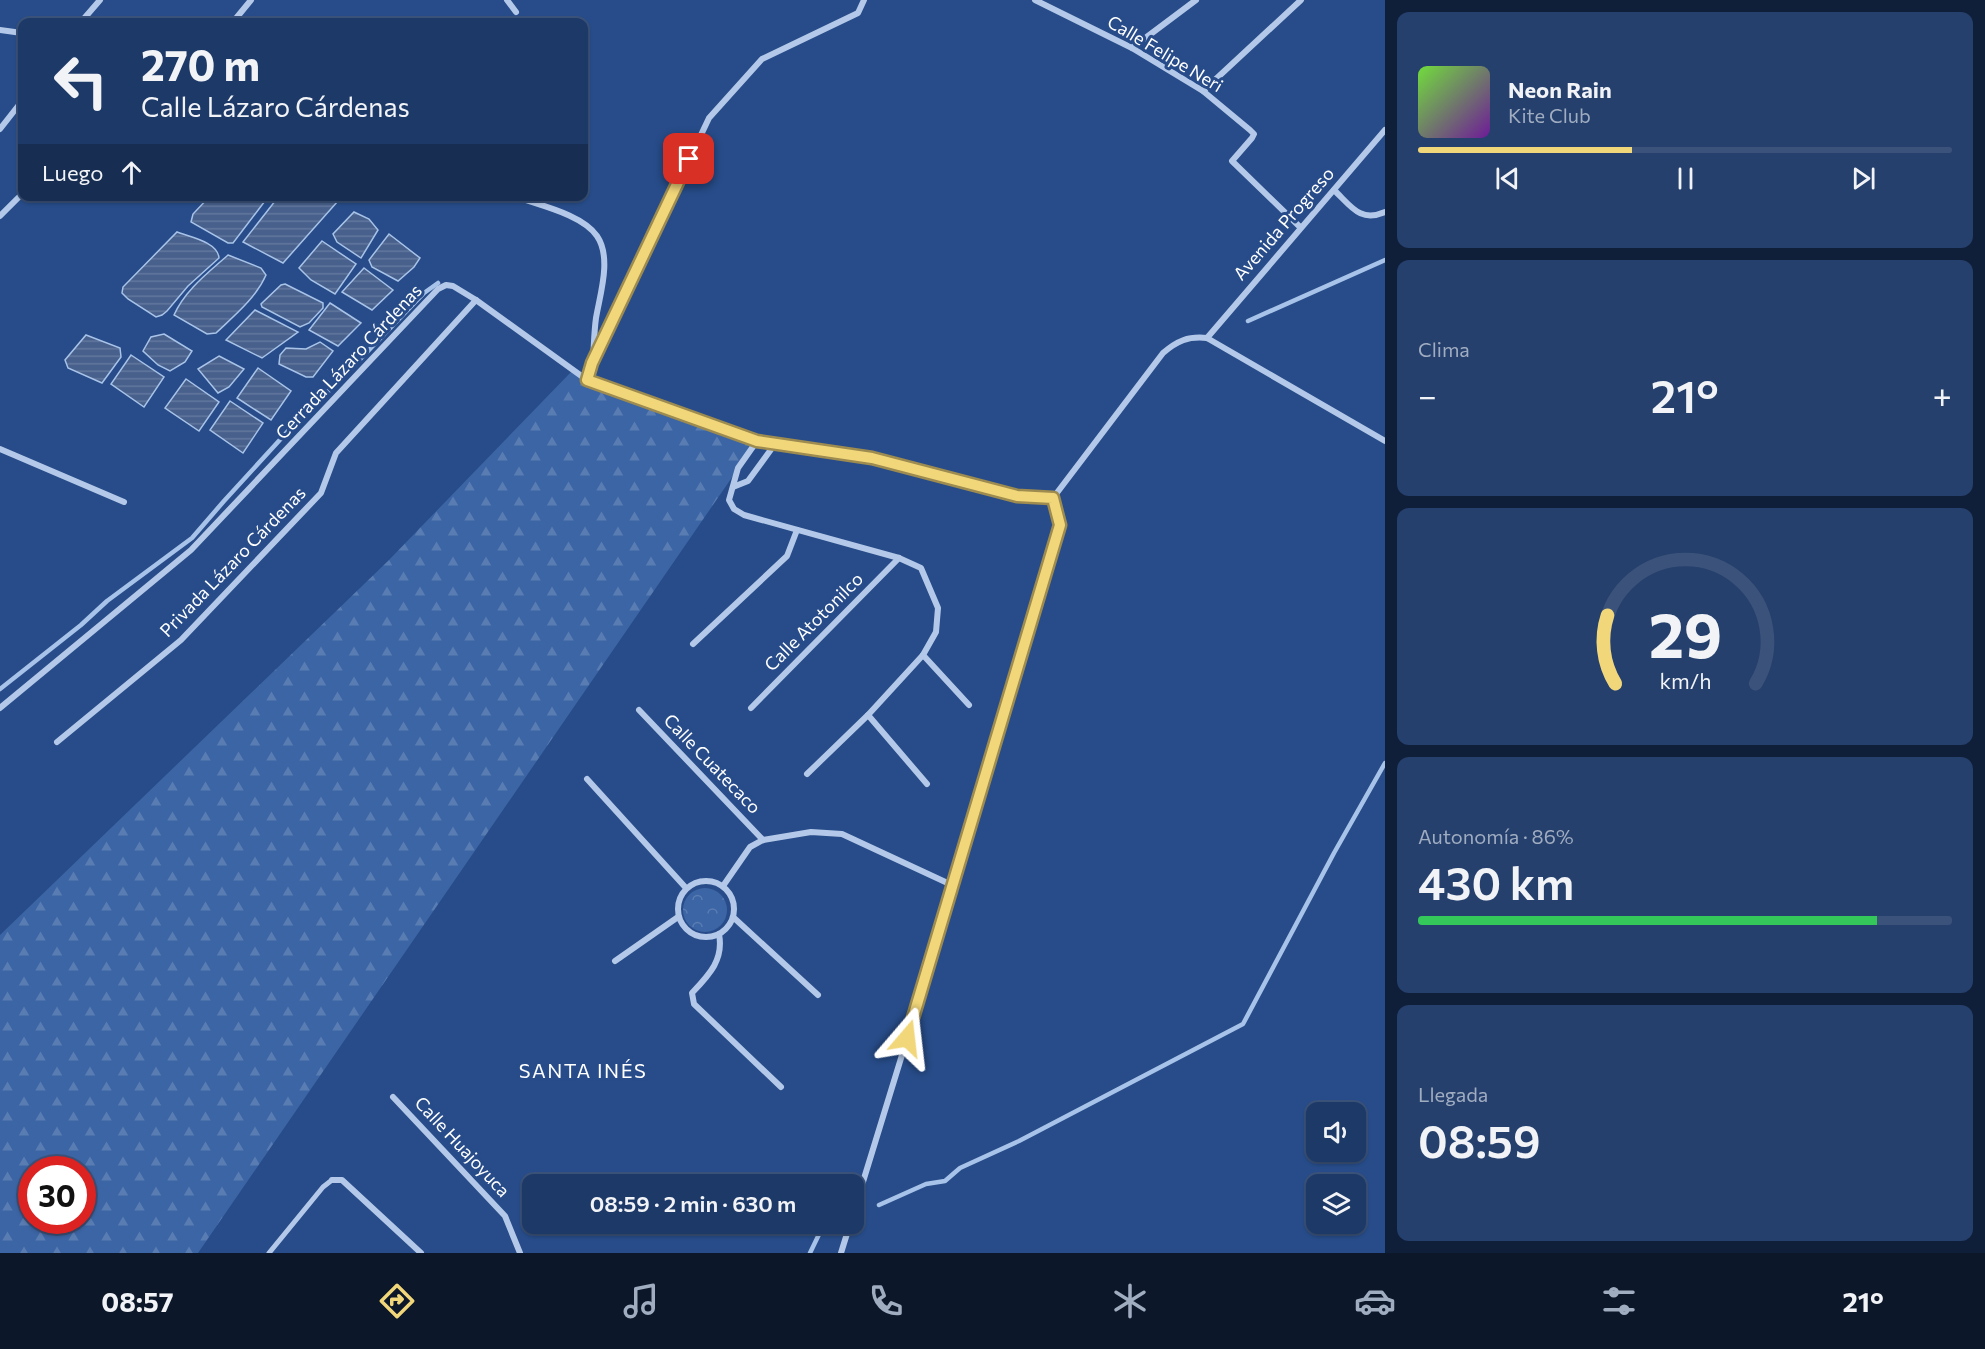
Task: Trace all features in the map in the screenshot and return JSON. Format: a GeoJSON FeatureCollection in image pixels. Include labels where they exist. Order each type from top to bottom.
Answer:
{"type":"FeatureCollection","features":[{"type":"Feature","properties":{"kind":"street"},"geometry":{"type":"LineString","coordinates":[[84,18],[100,0]]}},
{"type":"Feature","properties":{"kind":"street"},"geometry":{"type":"LineString","coordinates":[[236,18],[251,0]]}},
{"type":"Feature","properties":{"kind":"street"},"geometry":{"type":"LineString","coordinates":[[507,0],[516,12]]}},
{"type":"Feature","properties":{"kind":"street"},"geometry":{"type":"LineString","coordinates":[[587,380],[592,363],[709,118],[762,59],[858,13],[864,0]]}},
{"type":"Feature","properties":{"kind":"street","name":"Calle Felipe Neri"},"geometry":{"type":"LineString","coordinates":[[1035,0],[1132,48],[1203,91],[1254,134],[1232,161],[1300,227]]}},
{"type":"Feature","properties":{"kind":"street"},"geometry":{"type":"LineString","coordinates":[[1132,48],[1196,0]]}},
{"type":"Feature","properties":{"kind":"street"},"geometry":{"type":"LineString","coordinates":[[1203,91],[1301,0]]}},
{"type":"Feature","properties":{"kind":"street"},"geometry":{"type":"LineString","coordinates":[[0,30],[18,32]]}},
{"type":"Feature","properties":{"kind":"street"},"geometry":{"type":"LineString","coordinates":[[0,129],[18,106]]}},
{"type":"Feature","properties":{"kind":"street","name":"Avenida Progreso"},"geometry":{"type":"LineString","coordinates":[[1207,338],[1385,130]]}},
{"type":"Feature","properties":{"kind":"street"},"geometry":{"type":"LineString","coordinates":[[1334,190],[1360,214],[1374,217],[1385,212]]}},
{"type":"Feature","properties":{"kind":"street"},"geometry":{"type":"LineString","coordinates":[[0,216],[18,198]]}},
{"type":"Feature","properties":{"kind":"street"},"geometry":{"type":"LineString","coordinates":[[528,201],[567,215],[583,224],[597,236],[604,266],[592,363]]}},
{"type":"Feature","properties":{"kind":"street","name":"Cerrada Lázaro Cárdenas"},"geometry":{"type":"LineString","coordinates":[[0,708],[191,550],[438,290],[446,285],[453,286],[476,300],[587,380],[757,441],[872,458],[1017,496],[1053,498]]}},
{"type":"Feature","properties":{"kind":"street","name":"Privada Lázaro Cárdenas"},"geometry":{"type":"LineString","coordinates":[[57,742],[181,640],[321,493],[336,453],[476,300]]}},
{"type":"Feature","properties":{"kind":"street"},"geometry":{"type":"LineString","coordinates":[[864,1178],[954,885],[1060,525],[1053,498],[1163,353],[1178,341],[1196,337],[1207,338],[1385,441]]}},
{"type":"Feature","properties":{"kind":"street"},"geometry":{"type":"LineString","coordinates":[[757,441],[738,468],[729,500],[734,509],[744,515],[899,558],[921,568],[938,608],[936,632],[923,655],[868,715],[807,774]]}},
{"type":"Feature","properties":{"kind":"street"},"geometry":{"type":"LineString","coordinates":[[733,487],[748,481],[775,444]]}},
{"type":"Feature","properties":{"kind":"street"},"geometry":{"type":"LineString","coordinates":[[0,449],[124,502]]}},
{"type":"Feature","properties":{"kind":"street"},"geometry":{"type":"LineString","coordinates":[[693,644],[787,556],[797,530]]}},
{"type":"Feature","properties":{"kind":"street","name":"Calle Atotonilco"},"geometry":{"type":"LineString","coordinates":[[751,708],[899,558]]}},
{"type":"Feature","properties":{"kind":"street"},"geometry":{"type":"LineString","coordinates":[[923,655],[969,705]]}},
{"type":"Feature","properties":{"kind":"street","name":"Calle Cuatecaco"},"geometry":{"type":"LineString","coordinates":[[639,710],[763,840]]}},
{"type":"Feature","properties":{"kind":"street"},"geometry":{"type":"LineString","coordinates":[[868,715],[927,784]]}},
{"type":"Feature","properties":{"kind":"street"},"geometry":{"type":"LineString","coordinates":[[587,779],[686,888]]}},
{"type":"Feature","properties":{"kind":"street"},"geometry":{"type":"LineString","coordinates":[[723,886],[750,847],[763,840],[811,832],[842,834],[954,885]]}},
{"type":"Feature","properties":{"kind":"street"},"geometry":{"type":"LineString","coordinates":[[705,880],[723,886],[733,900],[733,917],[725,930],[707,937],[694,935],[684,928],[678,917],[678,901],[686,888],[695,882],[705,880]]}},
{"type":"Feature","properties":{"kind":"street"},"geometry":{"type":"LineString","coordinates":[[615,961],[678,917]]}},
{"type":"Feature","properties":{"kind":"street"},"geometry":{"type":"LineString","coordinates":[[733,917],[818,995]]}},
{"type":"Feature","properties":{"kind":"street"},"geometry":{"type":"LineString","coordinates":[[719,934],[721,951],[715,964],[692,993],[694,1004],[781,1087]]}},
{"type":"Feature","properties":{"kind":"street","name":"Calle Huajoyuca"},"geometry":{"type":"LineString","coordinates":[[393,1097],[505,1215],[520,1253]]}},
{"type":"Feature","properties":{"kind":"street"},"geometry":{"type":"LineString","coordinates":[[269,1253],[323,1187],[332,1180],[342,1180],[421,1253]]}},
{"type":"Feature","properties":{"kind":"street"},"geometry":{"type":"LineString","coordinates":[[841,1253],[847,1234]]}},
{"type":"Feature","properties":{"kind":"green space"},"geometry":{"type":"Polygon","coordinates":[[[573,370],[757,441],[198,1253],[0,1253],[0,935],[388,561],[573,370]]]}},
{"type":"Feature","properties":{"kind":"green space"},"geometry":{"type":"Polygon","coordinates":[[[705,888],[720,895],[727,910],[720,925],[705,932],[690,925],[683,910],[690,895],[705,888]]]}},
{"type":"Feature","properties":{"kind":"shaded area"},"geometry":{"type":"Polygon","coordinates":[[[205,201],[265,201],[233,243],[228,243],[191,222],[193,214],[205,201]]]}},
{"type":"Feature","properties":{"kind":"shaded area"},"geometry":{"type":"Polygon","coordinates":[[[275,201],[338,201],[283,263],[243,242],[275,201]]]}},
{"type":"Feature","properties":{"kind":"shaded area"},"geometry":{"type":"Polygon","coordinates":[[[354,212],[369,219],[378,230],[361,258],[337,242],[333,234],[354,212]]]}},
{"type":"Feature","properties":{"kind":"shaded area"},"geometry":{"type":"Polygon","coordinates":[[[177,232],[209,244],[217,252],[219,258],[188,286],[167,311],[156,317],[128,299],[122,293],[123,287],[177,232]]]}},
{"type":"Feature","properties":{"kind":"shaded area"},"geometry":{"type":"Polygon","coordinates":[[[389,234],[420,258],[414,267],[398,281],[372,267],[369,260],[389,234]]]}},
{"type":"Feature","properties":{"kind":"shaded area"},"geometry":{"type":"Polygon","coordinates":[[[322,241],[356,264],[335,294],[311,280],[299,268],[322,241]]]}},
{"type":"Feature","properties":{"kind":"shaded area"},"geometry":{"type":"Polygon","coordinates":[[[228,255],[261,268],[266,275],[251,299],[237,313],[216,333],[207,334],[174,315],[191,290],[228,255]]]}},
{"type":"Feature","properties":{"kind":"shaded area"},"geometry":{"type":"Polygon","coordinates":[[[364,268],[393,290],[372,310],[342,292],[364,268]]]}},
{"type":"Feature","properties":{"kind":"shaded area"},"geometry":{"type":"Polygon","coordinates":[[[285,284],[323,303],[323,308],[309,323],[300,327],[262,307],[261,304],[285,284]]]}},
{"type":"Feature","properties":{"kind":"shaded area"},"geometry":{"type":"Polygon","coordinates":[[[330,303],[361,323],[338,346],[309,330],[330,303]]]}},
{"type":"Feature","properties":{"kind":"shaded area"},"geometry":{"type":"Polygon","coordinates":[[[255,310],[298,332],[262,358],[226,340],[255,310]]]}},
{"type":"Feature","properties":{"kind":"shaded area"},"geometry":{"type":"Polygon","coordinates":[[[164,334],[192,351],[185,362],[170,371],[158,365],[143,351],[151,337],[164,334]]]}},
{"type":"Feature","properties":{"kind":"shaded area"},"geometry":{"type":"Polygon","coordinates":[[[86,335],[120,348],[121,357],[102,383],[68,368],[65,360],[86,335]]]}},
{"type":"Feature","properties":{"kind":"shaded area"},"geometry":{"type":"Polygon","coordinates":[[[320,342],[333,351],[313,377],[306,377],[279,364],[280,355],[286,348],[306,349],[320,342]]]}},
{"type":"Feature","properties":{"kind":"shaded area"},"geometry":{"type":"Polygon","coordinates":[[[131,355],[164,377],[144,407],[111,384],[131,355]]]}},
{"type":"Feature","properties":{"kind":"shaded area"},"geometry":{"type":"Polygon","coordinates":[[[219,356],[244,369],[229,387],[218,393],[198,369],[219,356]]]}},
{"type":"Feature","properties":{"kind":"shaded area"},"geometry":{"type":"Polygon","coordinates":[[[258,368],[291,391],[271,420],[237,398],[258,368]]]}},
{"type":"Feature","properties":{"kind":"shaded area"},"geometry":{"type":"Polygon","coordinates":[[[186,379],[219,402],[199,431],[165,408],[186,379]]]}},
{"type":"Feature","properties":{"kind":"shaded area"},"geometry":{"type":"Polygon","coordinates":[[[230,401],[263,423],[243,453],[210,430],[230,401]]]}},
{"type":"Feature","properties":{"kind":"waterway"},"geometry":{"type":"LineString","coordinates":[[1248,321],[1385,260]]}},
{"type":"Feature","properties":{"kind":"waterway"},"geometry":{"type":"LineString","coordinates":[[0,689],[81,625],[107,601],[192,538],[299,419],[424,293],[438,283]]}},
{"type":"Feature","properties":{"kind":"waterway"},"geometry":{"type":"LineString","coordinates":[[879,1205],[926,1184],[945,1181],[960,1168],[1019,1141],[1243,1024],[1385,763]]}},
{"type":"Feature","properties":{"kind":"waterway"},"geometry":{"type":"LineString","coordinates":[[810,1253],[819,1234]]}},
{"type":"Feature","properties":{"kind":"district","name":"SANTA INÉS"},"geometry":{"type":"Point","coordinates":[583,1071]}},
{"type":"Feature","properties":{"kind":"route"},"geometry":{"type":"LineString","coordinates":[[689,159],[592,363],[587,380],[757,441],[872,458],[1017,496],[1053,498],[1060,525],[907,1038]]}}]}
